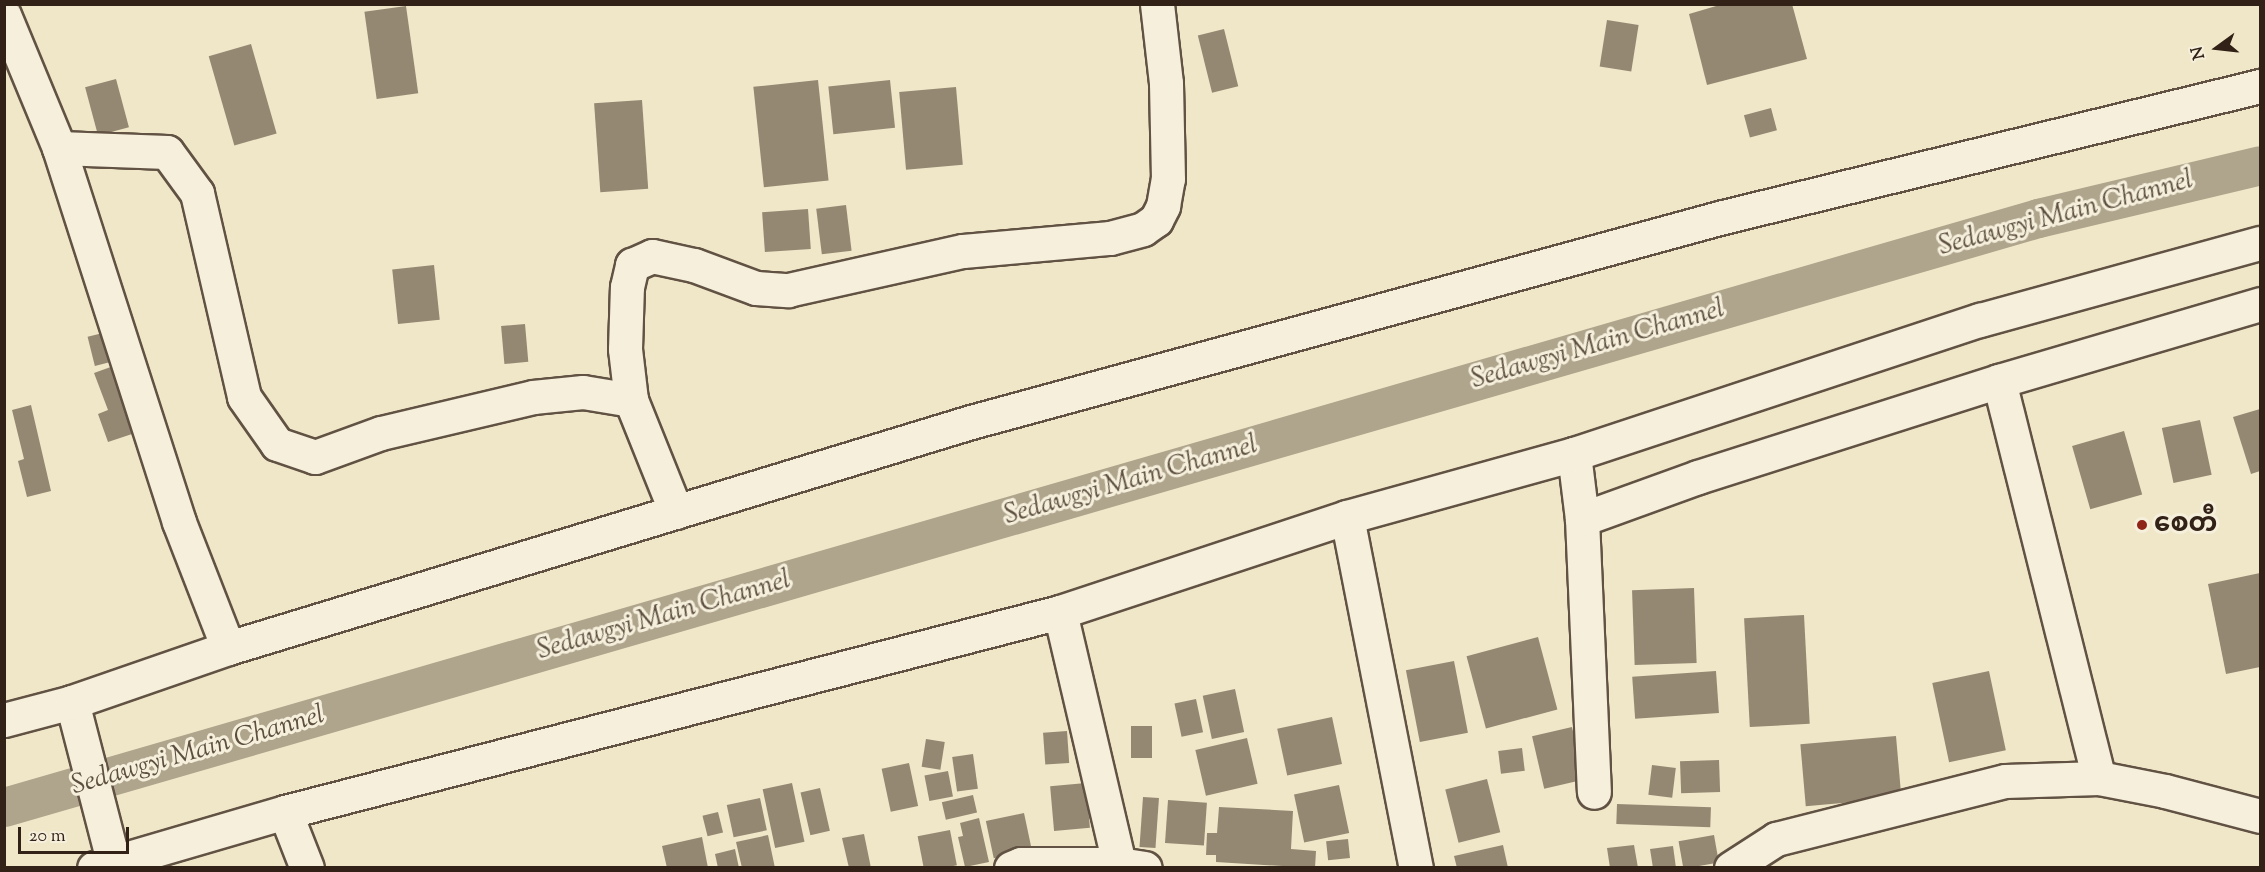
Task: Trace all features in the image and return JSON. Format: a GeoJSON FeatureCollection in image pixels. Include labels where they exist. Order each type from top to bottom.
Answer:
{"type":"FeatureCollection","features":[{"type":"Feature","properties":{"kind":"street"},"geometry":{"type":"LineString","coordinates":[[676,512],[631,400],[625,349],[627,287],[632,265],[652,256],[694,265],[756,288],[788,290],[963,251],[1110,238],[1143,229],[1156,220],[1163,206],[1168,179],[1166,83],[1157,4]]}},
{"type":"Feature","properties":{"kind":"street"},"geometry":{"type":"LineString","coordinates":[[4,15],[59,148],[179,522],[228,648]]}},
{"type":"Feature","properties":{"kind":"street"},"geometry":{"type":"LineString","coordinates":[[4,720],[76,717],[228,648],[971,422],[1723,217],[2260,86]]}},
{"type":"Feature","properties":{"kind":"street"},"geometry":{"type":"LineString","coordinates":[[59,148],[167,152],[197,193],[244,397],[277,444],[315,457],[381,433],[533,397],[583,392],[631,400]]}},
{"type":"Feature","properties":{"kind":"street"},"geometry":{"type":"LineString","coordinates":[[76,717],[107,857],[1060,612],[1347,517],[1574,454],[1980,320],[2260,243]]}},
{"type":"Feature","properties":{"kind":"street"},"geometry":{"type":"LineString","coordinates":[[1582,519],[1698,477],[1999,381],[2260,304]]}},
{"type":"Feature","properties":{"kind":"street"},"geometry":{"type":"LineString","coordinates":[[1999,381],[2099,778]]}},
{"type":"Feature","properties":{"kind":"street"},"geometry":{"type":"LineString","coordinates":[[1574,454],[1582,519],[1594,792]]}},
{"type":"Feature","properties":{"kind":"street"},"geometry":{"type":"LineString","coordinates":[[1347,517],[1416,867]]}},
{"type":"Feature","properties":{"kind":"street"},"geometry":{"type":"LineString","coordinates":[[1011,867],[1021,864],[1132,866],[1060,612]]}},
{"type":"Feature","properties":{"kind":"street"},"geometry":{"type":"LineString","coordinates":[[1731,867],[1776,839],[2005,781],[2099,778],[2166,791],[2260,816]]}},
{"type":"Feature","properties":{"kind":"street"},"geometry":{"type":"LineString","coordinates":[[285,812],[304,867]]}},
{"type":"Feature","properties":{"kind":"building"},"geometry":{"type":"Polygon","coordinates":[[[1723,4],[1792,4],[1807,59],[1707,85],[1689,14],[1723,4]]]}},
{"type":"Feature","properties":{"kind":"building"},"geometry":{"type":"Polygon","coordinates":[[[406,6],[418,93],[377,99],[364,12],[406,6]]]}},
{"type":"Feature","properties":{"kind":"building"},"geometry":{"type":"Polygon","coordinates":[[[1607,20],[1639,25],[1631,71],[1600,66],[1607,20]]]}},
{"type":"Feature","properties":{"kind":"building"},"geometry":{"type":"Polygon","coordinates":[[[1224,29],[1238,86],[1212,93],[1198,36],[1224,29]]]}},
{"type":"Feature","properties":{"kind":"building"},"geometry":{"type":"Polygon","coordinates":[[[251,44],[277,133],[234,146],[209,56],[251,44]]]}},
{"type":"Feature","properties":{"kind":"building"},"geometry":{"type":"Polygon","coordinates":[[[116,79],[129,127],[98,136],[85,87],[116,79]]]}},
{"type":"Feature","properties":{"kind":"building"},"geometry":{"type":"Polygon","coordinates":[[[818,80],[829,180],[764,187],[753,87],[818,80]]]}},
{"type":"Feature","properties":{"kind":"building"},"geometry":{"type":"Polygon","coordinates":[[[890,80],[895,128],[833,134],[828,86],[890,80]]]}},
{"type":"Feature","properties":{"kind":"building"},"geometry":{"type":"Polygon","coordinates":[[[956,87],[963,165],[906,170],[899,92],[956,87]]]}},
{"type":"Feature","properties":{"kind":"building"},"geometry":{"type":"Polygon","coordinates":[[[642,100],[648,189],[600,192],[594,103],[642,100]]]}},
{"type":"Feature","properties":{"kind":"building"},"geometry":{"type":"Polygon","coordinates":[[[1771,108],[1777,130],[1750,137],[1744,115],[1771,108]]]}},
{"type":"Feature","properties":{"kind":"building"},"geometry":{"type":"Polygon","coordinates":[[[846,205],[852,251],[822,254],[816,209],[846,205]]]}},
{"type":"Feature","properties":{"kind":"building"},"geometry":{"type":"Polygon","coordinates":[[[808,209],[811,249],[765,252],[762,212],[808,209]]]}},
{"type":"Feature","properties":{"kind":"building"},"geometry":{"type":"Polygon","coordinates":[[[434,265],[440,320],[398,324],[392,269],[434,265]]]}},
{"type":"Feature","properties":{"kind":"building"},"geometry":{"type":"Polygon","coordinates":[[[525,324],[528,362],[504,364],[501,326],[525,324]]]}},
{"type":"Feature","properties":{"kind":"building"},"geometry":{"type":"Polygon","coordinates":[[[107,332],[114,361],[95,366],[88,337],[107,332]]]}},
{"type":"Feature","properties":{"kind":"building"},"geometry":{"type":"Polygon","coordinates":[[[119,364],[141,431],[108,442],[98,414],[108,410],[94,373],[119,364]]]}},
{"type":"Feature","properties":{"kind":"building"},"geometry":{"type":"Polygon","coordinates":[[[31,405],[51,491],[27,497],[18,461],[24,459],[12,410],[31,405]]]}},
{"type":"Feature","properties":{"kind":"building"},"geometry":{"type":"Polygon","coordinates":[[[2260,409],[2260,471],[2251,474],[2233,417],[2260,409]]]}},
{"type":"Feature","properties":{"kind":"building"},"geometry":{"type":"Polygon","coordinates":[[[2200,420],[2212,475],[2173,483],[2162,428],[2200,420]]]}},
{"type":"Feature","properties":{"kind":"building"},"geometry":{"type":"Polygon","coordinates":[[[2124,431],[2142,494],[2090,509],[2072,446],[2124,431]]]}},
{"type":"Feature","properties":{"kind":"building"},"geometry":{"type":"Polygon","coordinates":[[[2260,573],[2260,667],[2226,674],[2208,584],[2260,573]]]}},
{"type":"Feature","properties":{"kind":"building"},"geometry":{"type":"Polygon","coordinates":[[[1694,588],[1697,663],[1635,665],[1632,590],[1694,588]]]}},
{"type":"Feature","properties":{"kind":"building"},"geometry":{"type":"Polygon","coordinates":[[[1804,615],[1810,724],[1750,727],[1744,618],[1804,615]]]}},
{"type":"Feature","properties":{"kind":"building"},"geometry":{"type":"Polygon","coordinates":[[[1538,637],[1557,709],[1486,729],[1467,656],[1538,637]]]}},
{"type":"Feature","properties":{"kind":"building"},"geometry":{"type":"Polygon","coordinates":[[[1454,661],[1468,733],[1420,742],[1406,670],[1454,661]]]}},
{"type":"Feature","properties":{"kind":"building"},"geometry":{"type":"Polygon","coordinates":[[[1716,671],[1719,713],[1635,719],[1632,677],[1716,671]]]}},
{"type":"Feature","properties":{"kind":"building"},"geometry":{"type":"Polygon","coordinates":[[[1989,671],[2006,750],[1949,762],[1932,683],[1989,671]]]}},
{"type":"Feature","properties":{"kind":"building"},"geometry":{"type":"Polygon","coordinates":[[[1235,689],[1244,732],[1212,739],[1203,696],[1235,689]]]}},
{"type":"Feature","properties":{"kind":"building"},"geometry":{"type":"Polygon","coordinates":[[[1196,699],[1203,732],[1182,737],[1174,704],[1196,699]]]}},
{"type":"Feature","properties":{"kind":"building"},"geometry":{"type":"Polygon","coordinates":[[[1332,717],[1342,764],[1287,776],[1277,729],[1332,717]]]}},
{"type":"Feature","properties":{"kind":"building"},"geometry":{"type":"Polygon","coordinates":[[[1131,726],[1152,726],[1152,758],[1131,758],[1131,726]]]}},
{"type":"Feature","properties":{"kind":"building"},"geometry":{"type":"Polygon","coordinates":[[[1572,727],[1584,780],[1544,789],[1532,736],[1572,727]]]}},
{"type":"Feature","properties":{"kind":"building"},"geometry":{"type":"Polygon","coordinates":[[[1067,731],[1069,763],[1045,765],[1043,733],[1067,731]]]}},
{"type":"Feature","properties":{"kind":"building"},"geometry":{"type":"Polygon","coordinates":[[[1896,736],[1901,798],[1806,806],[1800,744],[1896,736]]]}},
{"type":"Feature","properties":{"kind":"building"},"geometry":{"type":"Polygon","coordinates":[[[1247,738],[1258,784],[1206,796],[1195,750],[1247,738]]]}},
{"type":"Feature","properties":{"kind":"building"},"geometry":{"type":"Polygon","coordinates":[[[926,739],[945,742],[940,770],[922,767],[926,739]]]}},
{"type":"Feature","properties":{"kind":"building"},"geometry":{"type":"Polygon","coordinates":[[[1522,748],[1525,771],[1501,774],[1498,751],[1522,748]]]}},
{"type":"Feature","properties":{"kind":"building"},"geometry":{"type":"Polygon","coordinates":[[[973,754],[978,789],[957,792],[952,757],[973,754]]]}},
{"type":"Feature","properties":{"kind":"building"},"geometry":{"type":"Polygon","coordinates":[[[1719,760],[1720,792],[1681,793],[1680,761],[1719,760]]]}},
{"type":"Feature","properties":{"kind":"building"},"geometry":{"type":"Polygon","coordinates":[[[909,763],[918,806],[891,812],[882,769],[909,763]]]}},
{"type":"Feature","properties":{"kind":"building"},"geometry":{"type":"Polygon","coordinates":[[[1652,765],[1676,768],[1672,798],[1648,795],[1652,765]]]}},
{"type":"Feature","properties":{"kind":"building"},"geometry":{"type":"Polygon","coordinates":[[[948,771],[953,797],[929,801],[924,776],[948,771]]]}},
{"type":"Feature","properties":{"kind":"building"},"geometry":{"type":"Polygon","coordinates":[[[1487,779],[1500,832],[1459,843],[1445,789],[1487,779]]]}},
{"type":"Feature","properties":{"kind":"building"},"geometry":{"type":"Polygon","coordinates":[[[792,783],[804,842],[775,848],[763,789],[792,783]]]}},
{"type":"Feature","properties":{"kind":"building"},"geometry":{"type":"Polygon","coordinates":[[[1086,783],[1090,828],[1054,831],[1050,786],[1086,783]]]}},
{"type":"Feature","properties":{"kind":"building"},"geometry":{"type":"Polygon","coordinates":[[[1339,785],[1349,833],[1304,842],[1294,795],[1339,785]]]}},
{"type":"Feature","properties":{"kind":"building"},"geometry":{"type":"Polygon","coordinates":[[[820,788],[830,831],[810,835],[801,792],[820,788]]]}},
{"type":"Feature","properties":{"kind":"building"},"geometry":{"type":"Polygon","coordinates":[[[973,795],[977,813],[946,820],[942,802],[973,795]]]}},
{"type":"Feature","properties":{"kind":"building"},"geometry":{"type":"Polygon","coordinates":[[[1143,797],[1159,798],[1155,848],[1140,847],[1143,797]]]}},
{"type":"Feature","properties":{"kind":"building"},"geometry":{"type":"Polygon","coordinates":[[[760,798],[767,830],[734,837],[727,805],[760,798]]]}},
{"type":"Feature","properties":{"kind":"building"},"geometry":{"type":"Polygon","coordinates":[[[1168,800],[1207,803],[1204,846],[1165,843],[1168,800]]]}},
{"type":"Feature","properties":{"kind":"building"},"geometry":{"type":"Polygon","coordinates":[[[1617,804],[1711,807],[1710,827],[1616,824],[1617,804]]]}},
{"type":"Feature","properties":{"kind":"building"},"geometry":{"type":"Polygon","coordinates":[[[1219,807],[1293,811],[1291,849],[1316,851],[1315,868],[1216,862],[1216,855],[1206,855],[1207,833],[1217,833],[1219,807]]]}},
{"type":"Feature","properties":{"kind":"building"},"geometry":{"type":"Polygon","coordinates":[[[718,812],[723,832],[708,836],[702,816],[718,812]]]}},
{"type":"Feature","properties":{"kind":"building"},"geometry":{"type":"Polygon","coordinates":[[[1024,813],[1032,850],[994,858],[986,821],[1024,813]]]}},
{"type":"Feature","properties":{"kind":"building"},"geometry":{"type":"Polygon","coordinates":[[[979,818],[989,862],[965,867],[958,837],[963,836],[960,823],[979,818]]]}},
{"type":"Feature","properties":{"kind":"building"},"geometry":{"type":"Polygon","coordinates":[[[950,830],[957,865],[924,868],[918,836],[950,830]]]}},
{"type":"Feature","properties":{"kind":"building"},"geometry":{"type":"Polygon","coordinates":[[[864,834],[871,868],[849,868],[842,838],[864,834]]]}},
{"type":"Feature","properties":{"kind":"building"},"geometry":{"type":"Polygon","coordinates":[[[768,835],[775,868],[742,868],[736,842],[768,835]]]}},
{"type":"Feature","properties":{"kind":"building"},"geometry":{"type":"Polygon","coordinates":[[[1714,835],[1719,863],[1683,868],[1679,841],[1714,835]]]}},
{"type":"Feature","properties":{"kind":"building"},"geometry":{"type":"Polygon","coordinates":[[[702,837],[708,868],[667,868],[662,846],[702,837]]]}},
{"type":"Feature","properties":{"kind":"building"},"geometry":{"type":"Polygon","coordinates":[[[1348,839],[1350,858],[1328,860],[1326,841],[1348,839]]]}},
{"type":"Feature","properties":{"kind":"building"},"geometry":{"type":"Polygon","coordinates":[[[1503,845],[1508,868],[1457,868],[1454,856],[1503,845]]]}},
{"type":"Feature","properties":{"kind":"building"},"geometry":{"type":"Polygon","coordinates":[[[1634,845],[1638,868],[1610,868],[1607,848],[1634,845]]]}},
{"type":"Feature","properties":{"kind":"building"},"geometry":{"type":"Polygon","coordinates":[[[1673,846],[1676,868],[1653,868],[1650,849],[1673,846]]]}},
{"type":"Feature","properties":{"kind":"building"},"geometry":{"type":"Polygon","coordinates":[[[735,849],[739,868],[718,868],[715,854],[735,849]]]}},
{"type":"Feature","properties":{"kind":"waterway","name":"Sedawgyi Main Channel"},"geometry":{"type":"LineString","coordinates":[[4,807],[2038,218],[2260,165]]}},
{"type":"Feature","properties":{"kind":"place","name":"စေတီ"},"geometry":{"type":"Point","coordinates":[2142,525]}}]}
